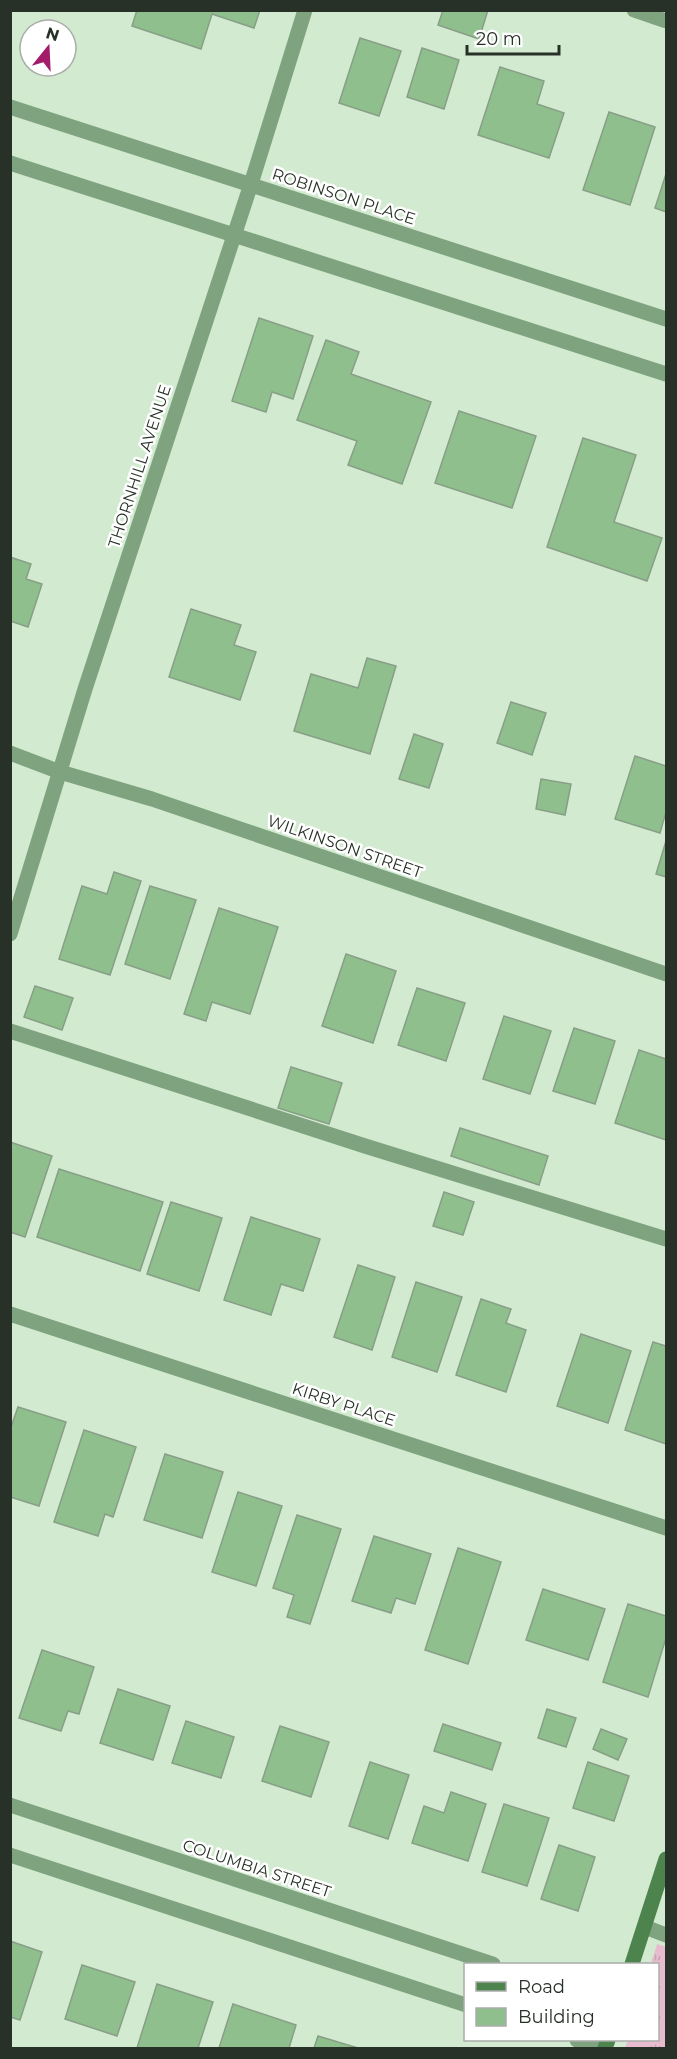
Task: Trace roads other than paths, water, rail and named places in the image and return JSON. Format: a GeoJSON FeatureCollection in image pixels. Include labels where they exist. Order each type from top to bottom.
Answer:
{"type":"FeatureCollection","features":[{"type":"Feature","properties":{"kind":"main road"},"geometry":{"type":"LineString","coordinates":[[633,1963],[666,1859]]}},
{"type":"Feature","properties":{"kind":"street","name":"THORNHILL AVENUE"},"geometry":{"type":"LineString","coordinates":[[10,933],[305,10]]}},
{"type":"Feature","properties":{"kind":"street"},"geometry":{"type":"LineString","coordinates":[[634,10],[666,21]]}},
{"type":"Feature","properties":{"kind":"street","name":"ROBINSON PLACE"},"geometry":{"type":"LineString","coordinates":[[10,107],[666,319]]}},
{"type":"Feature","properties":{"kind":"street"},"geometry":{"type":"LineString","coordinates":[[10,163],[666,374]]}},
{"type":"Feature","properties":{"kind":"street","name":"WILKINSON STREET"},"geometry":{"type":"LineString","coordinates":[[10,753],[60,772],[175,807],[666,975]]}},
{"type":"Feature","properties":{"kind":"street"},"geometry":{"type":"LineString","coordinates":[[10,1031],[365,1146],[666,1239]]}},
{"type":"Feature","properties":{"kind":"street","name":"KIRBY PLACE"},"geometry":{"type":"LineString","coordinates":[[10,1314],[666,1528]]}},
{"type":"Feature","properties":{"kind":"street","name":"COLUMBIA STREET"},"geometry":{"type":"LineString","coordinates":[[10,1805],[487,1963]]}},
{"type":"Feature","properties":{"kind":"street"},"geometry":{"type":"LineString","coordinates":[[10,1856],[464,2005]]}},
{"type":"Feature","properties":{"kind":"street"},"geometry":{"type":"LineString","coordinates":[[645,1927],[666,1935]]}},
{"type":"Feature","properties":{"kind":"street"},"geometry":{"type":"LineString","coordinates":[[583,2041],[606,2045]]}}]}
